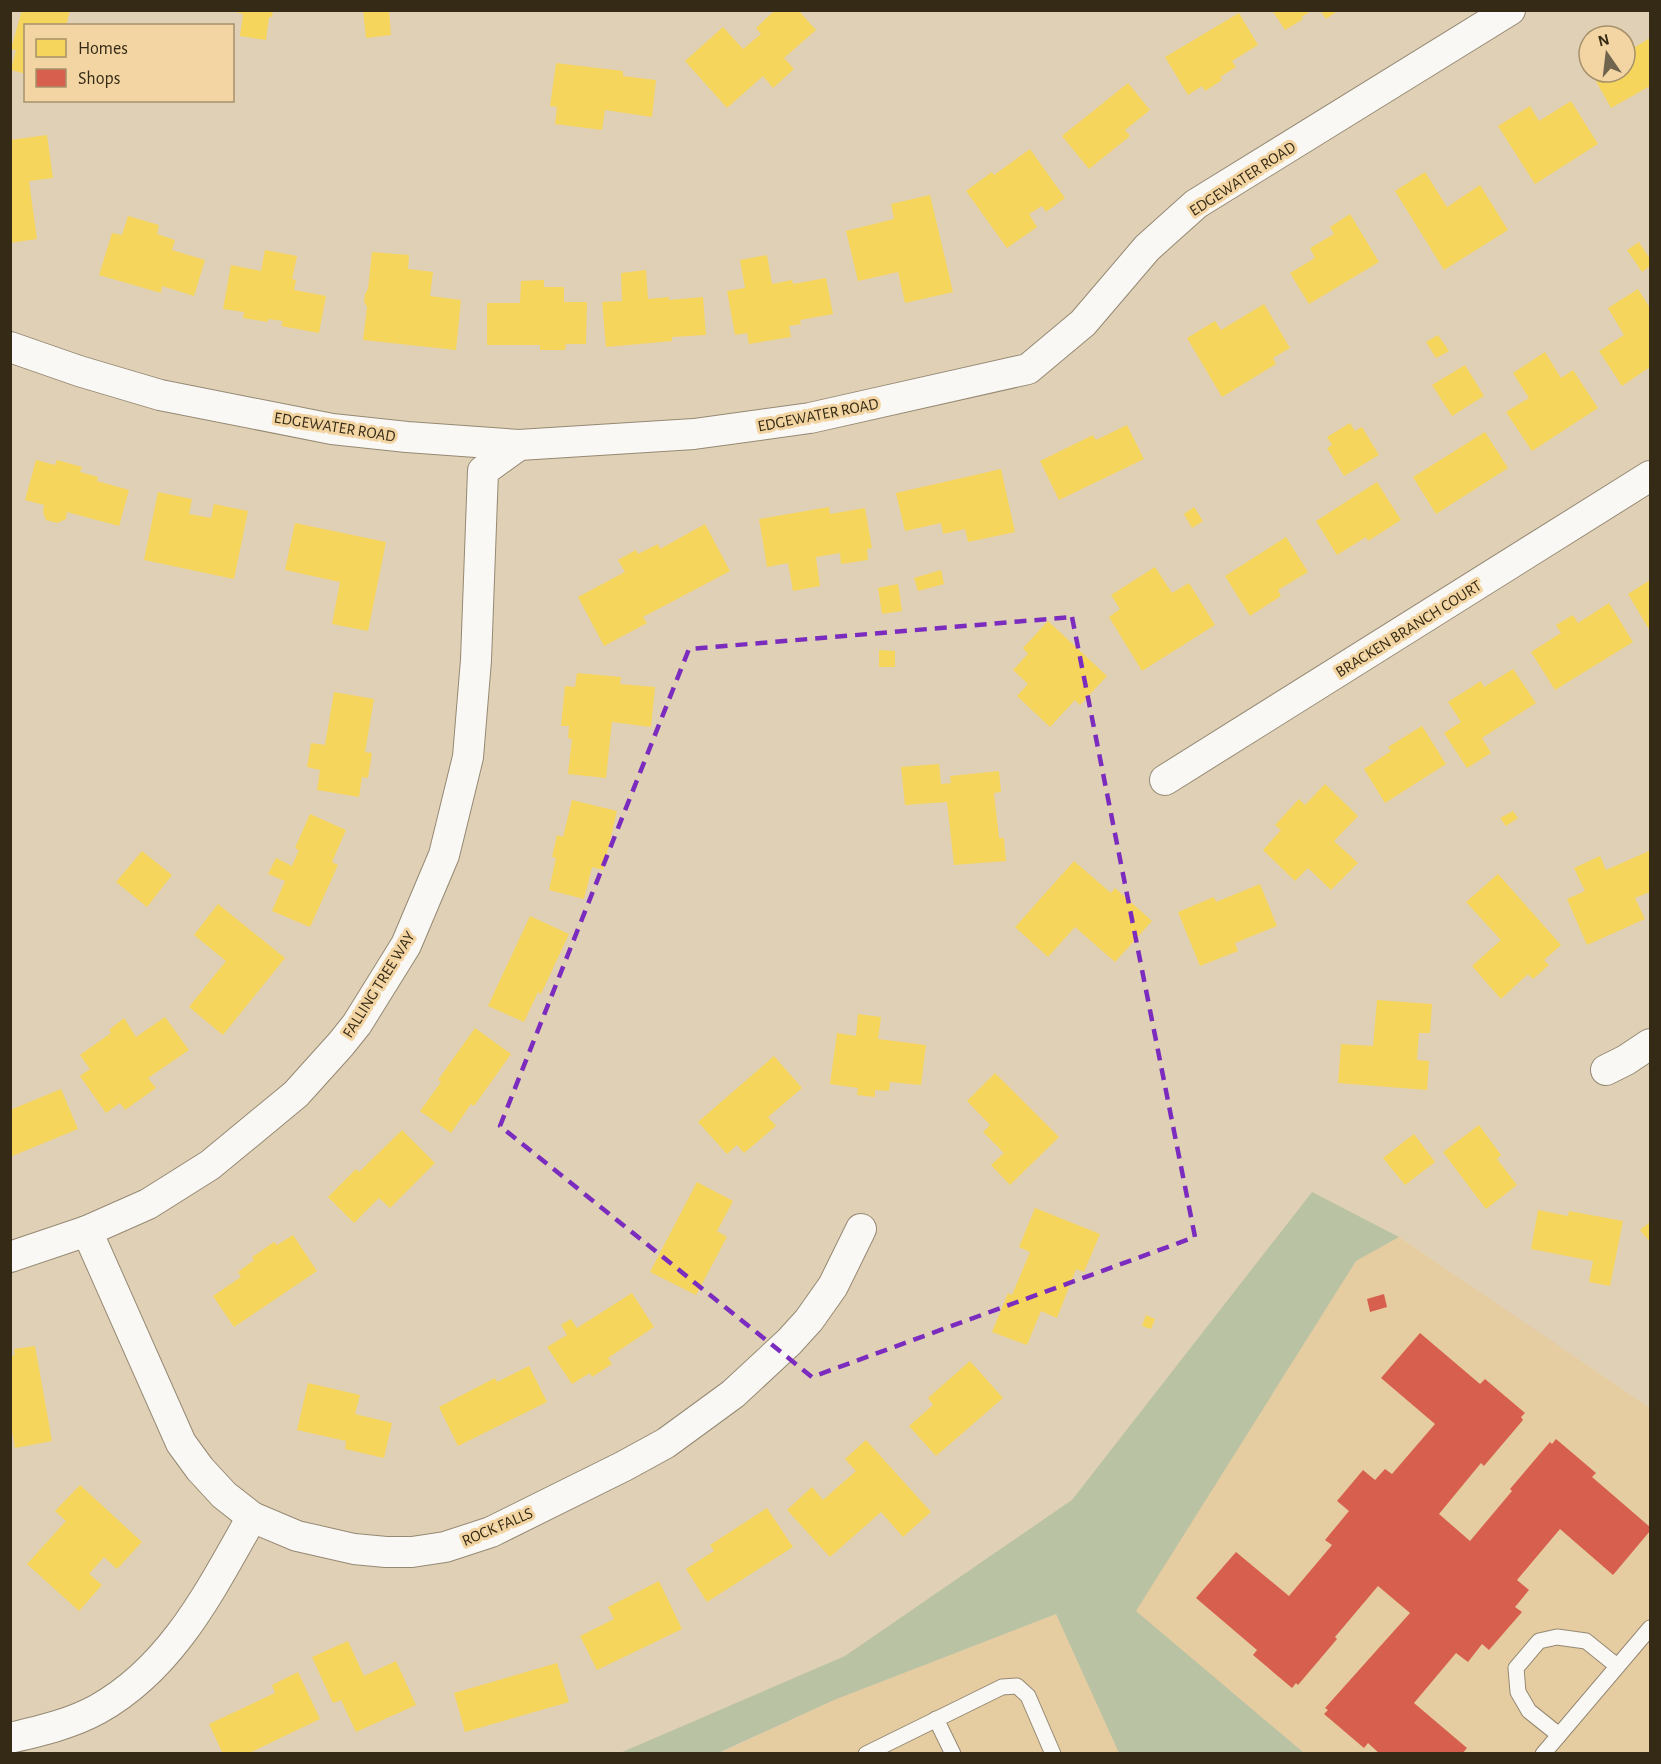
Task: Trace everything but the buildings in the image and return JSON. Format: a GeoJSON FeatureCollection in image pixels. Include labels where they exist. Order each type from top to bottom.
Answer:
{"type":"FeatureCollection","features":[{"type":"Feature","properties":{"kind":"street","name":"EDGEWATER ROAD"},"geometry":{"type":"LineString","coordinates":[[10,347],[79,371],[160,395],[332,429],[408,437],[519,445],[694,434],[810,418],[1028,369],[1083,323],[1147,248],[1196,204],[1510,10]]}},
{"type":"Feature","properties":{"kind":"street","name":"FALLING TREE WAY"},"geometry":{"type":"LineString","coordinates":[[10,1257],[87,1231],[148,1204],[210,1165],[296,1094],[357,1024],[406,945],[444,855],[468,757],[476,660],[483,471],[519,445]]}},
{"type":"Feature","properties":{"kind":"street","name":"BRACKEN BRANCH COURT"},"geometry":{"type":"LineString","coordinates":[[1165,780],[1650,476]]}},
{"type":"Feature","properties":{"kind":"street"},"geometry":{"type":"LineString","coordinates":[[1606,1070],[1650,1044]]}},
{"type":"Feature","properties":{"kind":"street","name":"ROCK FALLS"},"geometry":{"type":"LineString","coordinates":[[87,1231],[181,1443],[200,1469],[224,1495],[252,1517],[297,1536],[354,1549],[412,1552],[445,1547],[491,1532],[666,1443],[733,1394],[789,1342],[809,1320],[833,1286],[861,1229]]}},
{"type":"Feature","properties":{"kind":"street"},"geometry":{"type":"LineString","coordinates":[[10,1738],[69,1722],[99,1709],[159,1660],[188,1626],[213,1588],[252,1517]]}},
{"type":"Feature","properties":{"kind":"lane"},"geometry":{"type":"LineString","coordinates":[[1543,1754],[1650,1628]]}},
{"type":"Feature","properties":{"kind":"lane"},"geometry":{"type":"LineString","coordinates":[[1559,1736],[1529,1711],[1518,1692],[1516,1668],[1539,1641],[1557,1637],[1586,1641],[1617,1666]]}},
{"type":"Feature","properties":{"kind":"lane"},"geometry":{"type":"LineString","coordinates":[[866,1754],[1002,1686],[1017,1686],[1028,1696],[1053,1754]]}},
{"type":"Feature","properties":{"kind":"lane"},"geometry":{"type":"LineString","coordinates":[[936,1719],[953,1754]]}},
{"type":"Feature","properties":{"kind":"highlighted area"},"geometry":{"type":"Polygon","coordinates":[[[1072,617],[1195,1237],[812,1377],[500,1126],[689,649],[1072,617]]]}},
{"type":"Feature","properties":{"kind":"shaded area"},"geometry":{"type":"Polygon","coordinates":[[[1399,1237],[1650,1408],[1650,1753],[1304,1753],[1135,1611],[1356,1261],[1399,1237]]]}},
{"type":"Feature","properties":{"kind":"shaded area"},"geometry":{"type":"Polygon","coordinates":[[[1057,1614],[1119,1753],[718,1754],[834,1700],[1057,1614]]]}},
{"type":"Feature","properties":{"kind":"green space"},"geometry":{"type":"Polygon","coordinates":[[[1312,1192],[1399,1237],[1356,1261],[1136,1611],[1304,1753],[1119,1753],[1056,1614],[834,1700],[718,1753],[620,1753],[845,1656],[1072,1500],[1312,1192]]]}}]}
